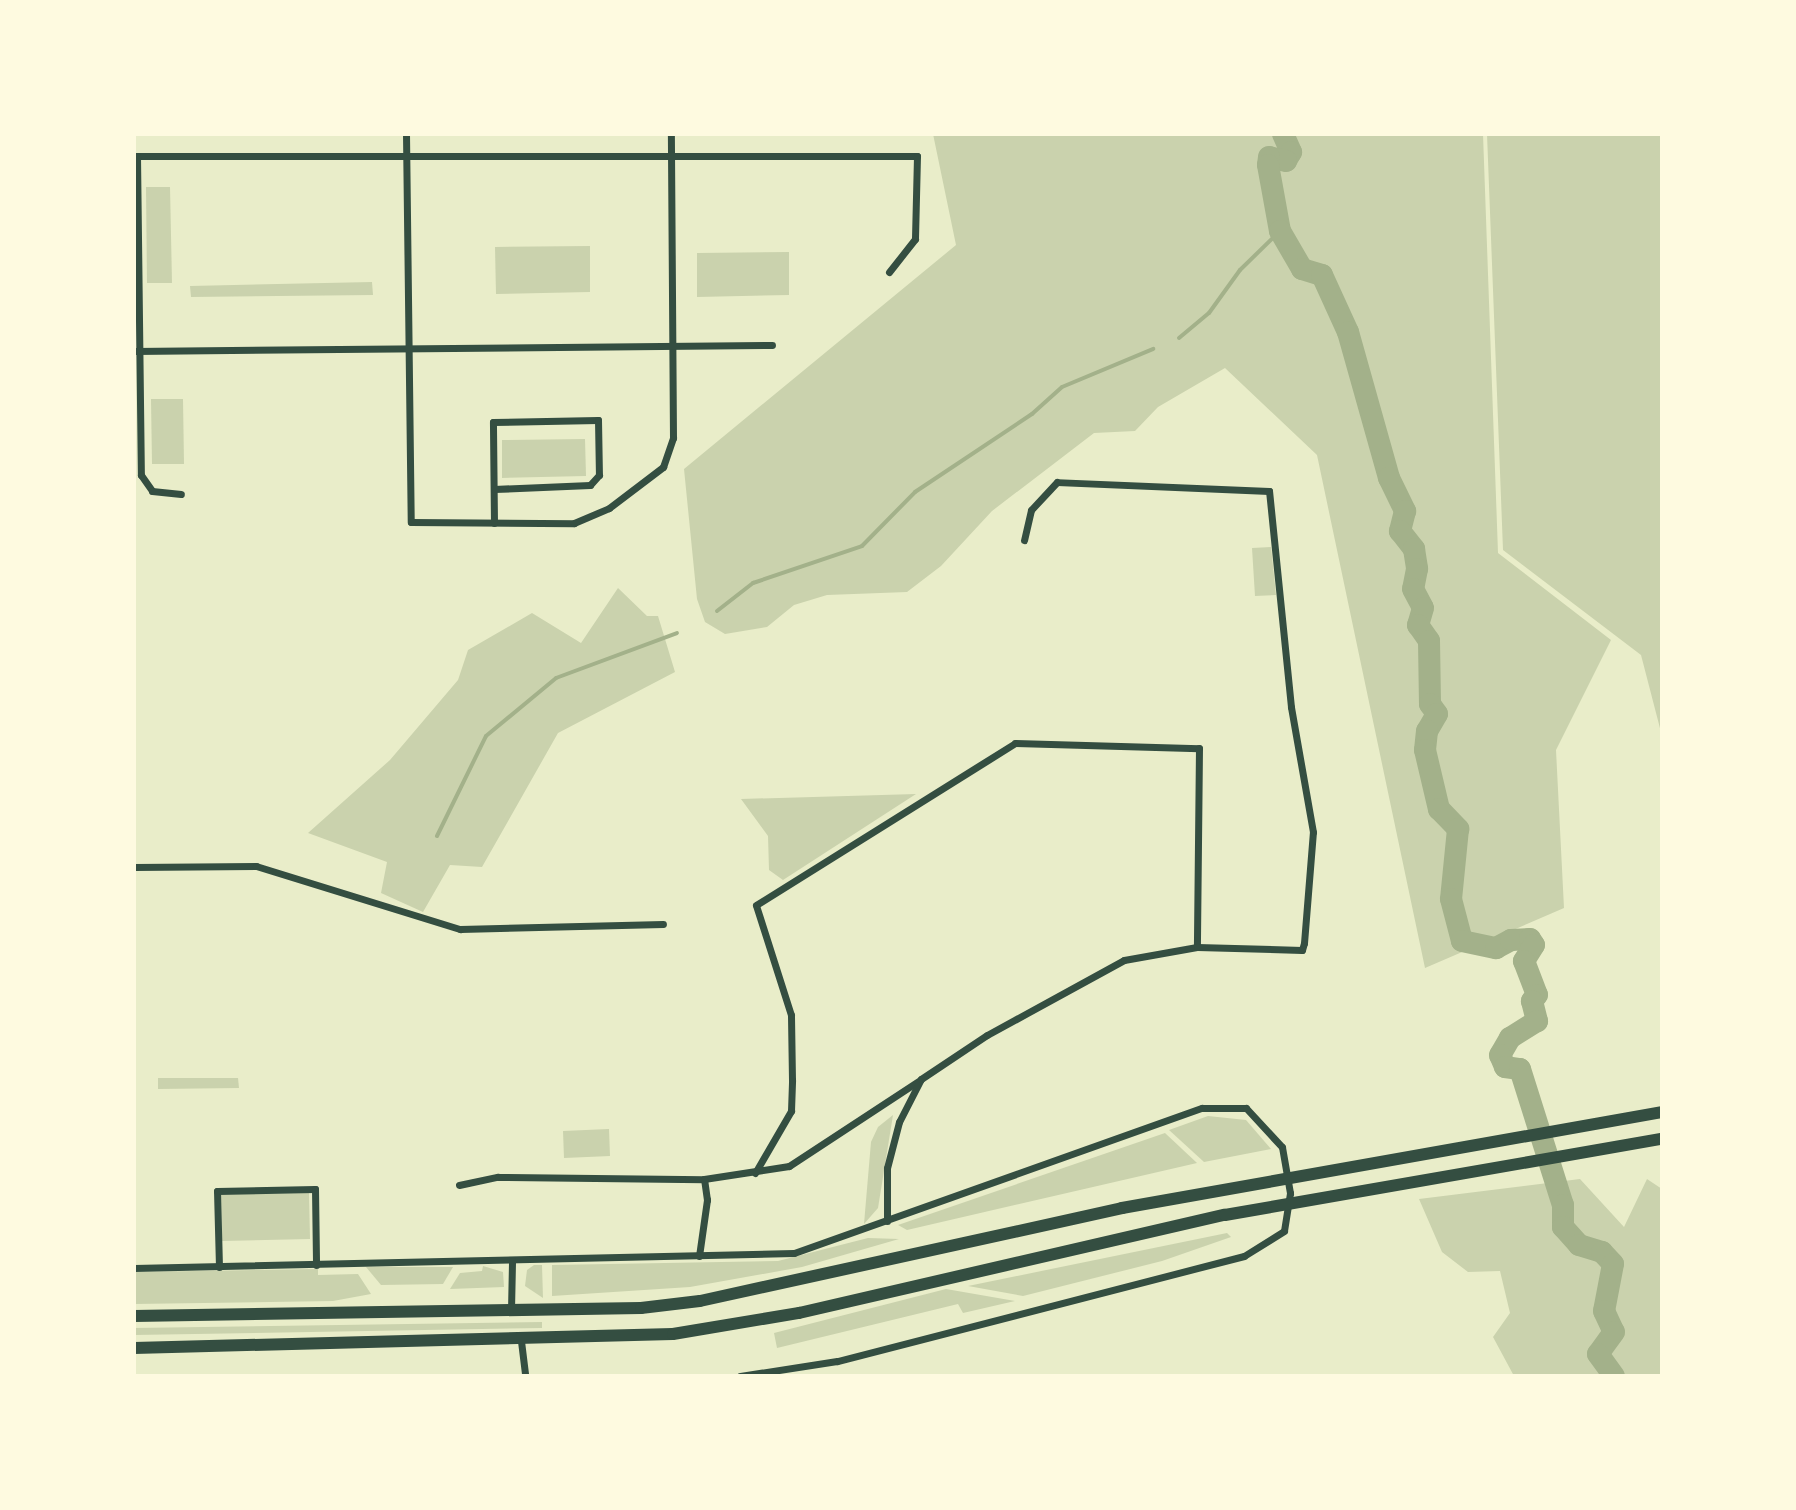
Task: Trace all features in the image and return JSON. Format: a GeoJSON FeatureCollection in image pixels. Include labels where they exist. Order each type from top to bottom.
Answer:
{"type":"FeatureCollection","features":[{"type":"Feature","properties":{"kind":"main road"},"geometry":{"type":"LineString","coordinates":[[134,1316],[641,1308],[700,1301],[1220,1189],[1662,1112]]}},
{"type":"Feature","properties":{"kind":"main road"},"geometry":{"type":"LineString","coordinates":[[134,1348],[521,1341],[673,1334],[799,1313],[1225,1215],[1662,1139]]}},
{"type":"Feature","properties":{"kind":"street"},"geometry":{"type":"LineString","coordinates":[[406,134],[406,349],[411,522],[494,523],[574,523],[593,517],[663,467],[673,438],[675,348],[671,134]]}},
{"type":"Feature","properties":{"kind":"street"},"geometry":{"type":"LineString","coordinates":[[181,494],[152,491],[141,475],[136,351],[136,156],[917,156],[915,239],[889,272]]}},
{"type":"Feature","properties":{"kind":"street"},"geometry":{"type":"LineString","coordinates":[[136,351],[772,345]]}},
{"type":"Feature","properties":{"kind":"street"},"geometry":{"type":"LineString","coordinates":[[494,489],[590,485],[599,475],[598,420],[493,422],[494,523]]}},
{"type":"Feature","properties":{"kind":"street"},"geometry":{"type":"LineString","coordinates":[[459,1185],[498,1177],[704,1179],[789,1166],[987,1035],[1124,960],[1197,947],[1302,950],[1311,902],[1313,832],[1291,707],[1269,491],[1057,482],[1031,510],[1024,540]]}},
{"type":"Feature","properties":{"kind":"street"},"geometry":{"type":"LineString","coordinates":[[755,1173],[791,1111],[792,1080],[791,1015],[756,905],[1015,743],[1199,748],[1197,947]]}},
{"type":"Feature","properties":{"kind":"street"},"geometry":{"type":"LineString","coordinates":[[134,867],[256,866],[460,929],[663,924]]}},
{"type":"Feature","properties":{"kind":"street"},"geometry":{"type":"LineString","coordinates":[[887,1221],[887,1168],[899,1122],[921,1079]]}},
{"type":"Feature","properties":{"kind":"street"},"geometry":{"type":"LineString","coordinates":[[134,1268],[794,1253],[1202,1108],[1246,1108],[1264,1123],[1282,1147],[1290,1193],[1284,1231],[1244,1256],[837,1361],[740,1376]]}},
{"type":"Feature","properties":{"kind":"street"},"geometry":{"type":"LineString","coordinates":[[699,1256],[707,1200],[704,1179]]}},
{"type":"Feature","properties":{"kind":"street"},"geometry":{"type":"LineString","coordinates":[[219,1267],[217,1191],[315,1189],[316,1265]]}},
{"type":"Feature","properties":{"kind":"street"},"geometry":{"type":"LineString","coordinates":[[511,1310],[512,1261]]}},
{"type":"Feature","properties":{"kind":"street"},"geometry":{"type":"LineString","coordinates":[[521,1341],[525,1376]]}},
{"type":"Feature","properties":{"kind":"green space"},"geometry":{"type":"Polygon","coordinates":[[[933,134],[1483,134],[1498,553],[1611,640],[1556,750],[1564,908],[1425,968],[1317,455],[1225,368],[1158,407],[1135,431],[1094,433],[992,511],[941,566],[907,592],[827,595],[794,605],[767,627],[725,634],[705,622],[697,599],[684,469],[956,245],[933,134]]]}},
{"type":"Feature","properties":{"kind":"green space"},"geometry":{"type":"Polygon","coordinates":[[[1487,134],[1662,134],[1662,736],[1641,655],[1503,550],[1487,134]]]}},
{"type":"Feature","properties":{"kind":"green space"},"geometry":{"type":"Polygon","coordinates":[[[146,187],[170,187],[172,283],[147,283],[146,187]]]}},
{"type":"Feature","properties":{"kind":"green space"},"geometry":{"type":"Polygon","coordinates":[[[590,246],[590,292],[496,294],[495,247],[590,246]]]}},
{"type":"Feature","properties":{"kind":"green space"},"geometry":{"type":"Polygon","coordinates":[[[789,252],[789,295],[697,297],[697,253],[789,252]]]}},
{"type":"Feature","properties":{"kind":"green space"},"geometry":{"type":"Polygon","coordinates":[[[372,282],[373,295],[191,297],[190,286],[372,282]]]}},
{"type":"Feature","properties":{"kind":"green space"},"geometry":{"type":"Polygon","coordinates":[[[151,399],[183,399],[184,464],[152,464],[151,399]]]}},
{"type":"Feature","properties":{"kind":"green space"},"geometry":{"type":"Polygon","coordinates":[[[585,439],[586,476],[502,478],[502,440],[585,439]]]}},
{"type":"Feature","properties":{"kind":"green space"},"geometry":{"type":"Polygon","coordinates":[[[1271,547],[1276,595],[1255,596],[1252,548],[1271,547]]]}},
{"type":"Feature","properties":{"kind":"green space"},"geometry":{"type":"Polygon","coordinates":[[[618,588],[647,616],[658,616],[675,672],[558,733],[482,867],[450,865],[423,912],[381,893],[387,862],[308,833],[390,760],[458,680],[468,650],[532,613],[581,643],[618,588]]]}},
{"type":"Feature","properties":{"kind":"green space"},"geometry":{"type":"Polygon","coordinates":[[[916,794],[783,880],[769,870],[768,836],[741,799],[916,794]]]}},
{"type":"Feature","properties":{"kind":"green space"},"geometry":{"type":"Polygon","coordinates":[[[158,1078],[238,1078],[239,1088],[158,1089],[158,1078]]]}},
{"type":"Feature","properties":{"kind":"green space"},"geometry":{"type":"Polygon","coordinates":[[[893,1115],[878,1208],[864,1224],[871,1142],[878,1127],[893,1115]]]}},
{"type":"Feature","properties":{"kind":"green space"},"geometry":{"type":"Polygon","coordinates":[[[1208,1116],[1246,1120],[1271,1149],[1204,1162],[1169,1130],[1208,1116]]]}},
{"type":"Feature","properties":{"kind":"green space"},"geometry":{"type":"Polygon","coordinates":[[[609,1129],[610,1156],[564,1158],[563,1131],[609,1129]]]}},
{"type":"Feature","properties":{"kind":"green space"},"geometry":{"type":"Polygon","coordinates":[[[1165,1133],[1197,1163],[907,1230],[898,1225],[1165,1133]]]}},
{"type":"Feature","properties":{"kind":"green space"},"geometry":{"type":"Polygon","coordinates":[[[1580,1179],[1624,1227],[1647,1179],[1662,1189],[1662,1376],[1514,1376],[1493,1337],[1510,1313],[1500,1271],[1468,1272],[1442,1252],[1419,1199],[1580,1179]]]}},
{"type":"Feature","properties":{"kind":"green space"},"geometry":{"type":"Polygon","coordinates":[[[309,1193],[310,1239],[222,1241],[221,1194],[309,1193]]]}},
{"type":"Feature","properties":{"kind":"green space"},"geometry":{"type":"Polygon","coordinates":[[[1227,1233],[1231,1237],[1162,1261],[1023,1296],[968,1286],[1227,1233]]]}},
{"type":"Feature","properties":{"kind":"green space"},"geometry":{"type":"Polygon","coordinates":[[[868,1238],[899,1239],[802,1267],[690,1287],[552,1296],[552,1265],[778,1261],[868,1238]]]}},
{"type":"Feature","properties":{"kind":"green space"},"geometry":{"type":"Polygon","coordinates":[[[534,1265],[542,1265],[543,1298],[525,1286],[527,1270],[534,1265]]]}},
{"type":"Feature","properties":{"kind":"green space"},"geometry":{"type":"Polygon","coordinates":[[[483,1266],[503,1272],[504,1287],[450,1289],[460,1273],[482,1271],[483,1266]]]}},
{"type":"Feature","properties":{"kind":"green space"},"geometry":{"type":"Polygon","coordinates":[[[366,1267],[453,1267],[443,1284],[381,1285],[366,1267]]]}},
{"type":"Feature","properties":{"kind":"green space"},"geometry":{"type":"Polygon","coordinates":[[[318,1269],[318,1275],[358,1274],[371,1294],[333,1301],[134,1304],[134,1272],[318,1269]]]}},
{"type":"Feature","properties":{"kind":"green space"},"geometry":{"type":"Polygon","coordinates":[[[946,1289],[1015,1301],[963,1313],[958,1304],[777,1348],[774,1333],[946,1289]]]}},
{"type":"Feature","properties":{"kind":"green space"},"geometry":{"type":"Polygon","coordinates":[[[542,1322],[542,1328],[134,1335],[134,1328],[542,1322]]]}},
{"type":"Feature","properties":{"kind":"waterway"},"geometry":{"type":"LineString","coordinates":[[1283,134],[1291,152],[1286,161],[1269,157],[1268,165],[1280,231],[1302,269],[1322,275],[1348,332],[1389,478],[1405,511],[1400,531],[1414,549],[1417,569],[1413,589],[1423,608],[1418,625],[1429,641],[1430,704],[1437,714],[1427,731],[1425,750],[1439,809],[1458,829],[1451,899],[1462,941],[1496,948],[1511,940],[1530,939],[1534,945],[1524,961],[1537,995],[1532,1001],[1537,1021],[1510,1038],[1500,1055],[1505,1067],[1520,1069],[1563,1205],[1563,1227],[1579,1245],[1602,1252],[1613,1264],[1604,1311],[1614,1332],[1598,1354],[1614,1376]]}},
{"type":"Feature","properties":{"kind":"waterway"},"geometry":{"type":"LineString","coordinates":[[1179,338],[1209,313],[1240,270],[1280,231]]}},
{"type":"Feature","properties":{"kind":"waterway"},"geometry":{"type":"LineString","coordinates":[[717,611],[753,583],[862,546],[915,492],[1032,414],[1062,387],[1153,349]]}},
{"type":"Feature","properties":{"kind":"waterway"},"geometry":{"type":"LineString","coordinates":[[437,836],[486,736],[556,678],[677,633]]}}]}
